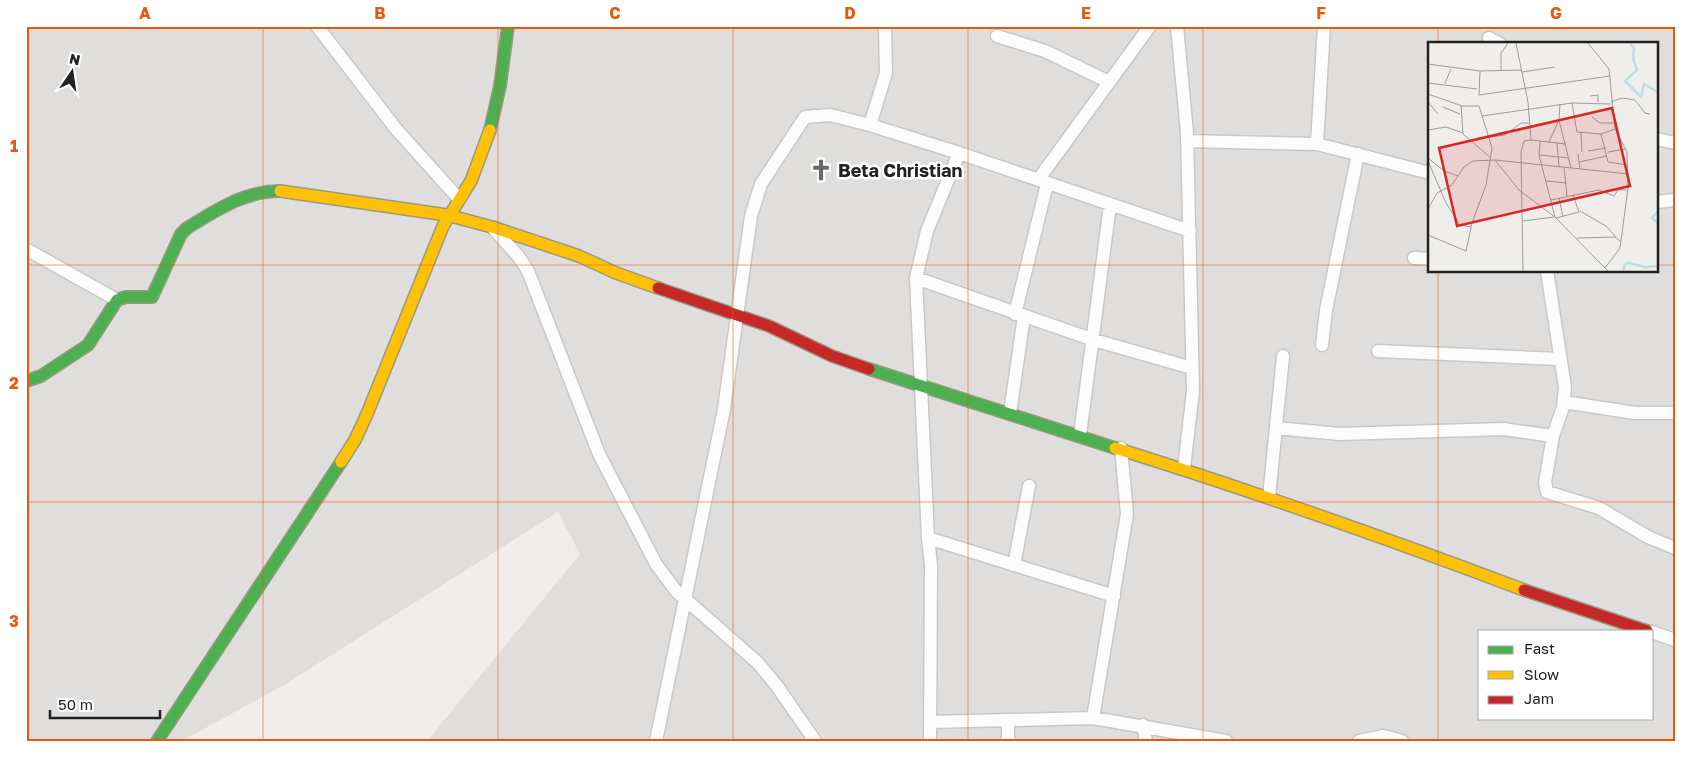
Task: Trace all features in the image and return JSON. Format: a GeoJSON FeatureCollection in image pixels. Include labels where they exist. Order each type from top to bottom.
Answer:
{"type":"FeatureCollection","features":[{"type":"Feature","properties":{"kind":"street"},"geometry":{"type":"LineString","coordinates":[[317,26],[396,129],[459,199]]}},
{"type":"Feature","properties":{"kind":"street"},"geometry":{"type":"LineString","coordinates":[[158,741],[355,440],[377,393],[447,215],[470,182],[489,138],[496,110],[508,26]]}},
{"type":"Feature","properties":{"kind":"street"},"geometry":{"type":"LineString","coordinates":[[870,125],[886,73],[885,26]]}},
{"type":"Feature","properties":{"kind":"street"},"geometry":{"type":"LineString","coordinates":[[1010,413],[1019,315],[1042,182],[1109,82],[1150,26]]}},
{"type":"Feature","properties":{"kind":"street"},"geometry":{"type":"LineString","coordinates":[[1177,26],[1188,141],[1190,231],[1192,405],[1184,468]]}},
{"type":"Feature","properties":{"kind":"street"},"geometry":{"type":"LineString","coordinates":[[1318,144],[1324,26]]}},
{"type":"Feature","properties":{"kind":"street"},"geometry":{"type":"LineString","coordinates":[[997,36],[1045,51],[1109,82]]}},
{"type":"Feature","properties":{"kind":"street"},"geometry":{"type":"LineString","coordinates":[[656,741],[724,409],[745,248],[756,200],[762,184],[802,119],[809,115],[830,115],[870,125],[1190,231]]}},
{"type":"Feature","properties":{"kind":"street"},"geometry":{"type":"LineString","coordinates":[[1658,139],[1675,143]]}},
{"type":"Feature","properties":{"kind":"street"},"geometry":{"type":"LineString","coordinates":[[1188,141],[1318,144],[1428,172]]}},
{"type":"Feature","properties":{"kind":"street"},"geometry":{"type":"LineString","coordinates":[[930,741],[932,565],[928,538],[916,278],[927,231],[958,153]]}},
{"type":"Feature","properties":{"kind":"street"},"geometry":{"type":"LineString","coordinates":[[1322,345],[1326,310],[1358,154]]}},
{"type":"Feature","properties":{"kind":"street"},"geometry":{"type":"LineString","coordinates":[[26,382],[41,376],[88,345],[118,300],[126,297],[152,297],[181,234],[187,228],[241,196],[270,190],[289,191],[447,215],[492,227],[578,256],[616,273],[769,326],[832,356],[920,387],[1010,413],[1269,496],[1533,593],[1644,630]]}},
{"type":"Feature","properties":{"kind":"street"},"geometry":{"type":"LineString","coordinates":[[1658,202],[1675,200]]}},
{"type":"Feature","properties":{"kind":"street"},"geometry":{"type":"LineString","coordinates":[[1080,435],[1094,340],[1110,205]]}},
{"type":"Feature","properties":{"kind":"street"},"geometry":{"type":"LineString","coordinates":[[492,227],[519,257],[528,271],[599,454],[656,564],[676,591],[758,663],[777,686],[815,741]]}},
{"type":"Feature","properties":{"kind":"street"},"geometry":{"type":"LineString","coordinates":[[26,250],[118,300]]}},
{"type":"Feature","properties":{"kind":"street"},"geometry":{"type":"LineString","coordinates":[[1414,258],[1428,259]]}},
{"type":"Feature","properties":{"kind":"street"},"geometry":{"type":"LineString","coordinates":[[1547,272],[1565,387],[1564,402],[1553,436],[1545,482],[1547,492],[1599,508],[1648,537],[1675,548]]}},
{"type":"Feature","properties":{"kind":"street"},"geometry":{"type":"LineString","coordinates":[[916,278],[1094,340],[1192,368]]}},
{"type":"Feature","properties":{"kind":"street"},"geometry":{"type":"LineString","coordinates":[[1378,351],[1560,360]]}},
{"type":"Feature","properties":{"kind":"street"},"geometry":{"type":"LineString","coordinates":[[1269,496],[1283,356]]}},
{"type":"Feature","properties":{"kind":"street"},"geometry":{"type":"LineString","coordinates":[[1564,402],[1635,413],[1675,413]]}},
{"type":"Feature","properties":{"kind":"street"},"geometry":{"type":"LineString","coordinates":[[1276,428],[1340,434],[1503,429],[1553,436]]}},
{"type":"Feature","properties":{"kind":"street"},"geometry":{"type":"LineString","coordinates":[[1094,718],[1127,514],[1121,448]]}},
{"type":"Feature","properties":{"kind":"street"},"geometry":{"type":"LineString","coordinates":[[1014,565],[1029,486]]}},
{"type":"Feature","properties":{"kind":"street"},"geometry":{"type":"LineString","coordinates":[[928,538],[1114,596]]}},
{"type":"Feature","properties":{"kind":"street"},"geometry":{"type":"LineString","coordinates":[[1654,633],[1675,640]]}},
{"type":"Feature","properties":{"kind":"street"},"geometry":{"type":"LineString","coordinates":[[930,722],[1094,718],[1143,725],[1226,741]]}},
{"type":"Feature","properties":{"kind":"street"},"geometry":{"type":"LineString","coordinates":[[1008,720],[1008,741]]}},
{"type":"Feature","properties":{"kind":"street"},"geometry":{"type":"LineString","coordinates":[[1143,725],[1146,741]]}},
{"type":"Feature","properties":{"kind":"street"},"geometry":{"type":"LineString","coordinates":[[1360,741],[1384,736],[1402,741]]}},
{"type":"Feature","properties":{"kind":"shaded area"},"geometry":{"type":"Polygon","coordinates":[[[26,26],[1675,26],[1675,741],[427,741],[580,554],[558,512],[284,685],[182,741],[26,741],[26,26]]]}},
{"type":"Feature","properties":{"kind":"shaded area","name":"Beta Christian"},"geometry":{"type":"Polygon","coordinates":[[[825,145],[845,165],[835,190],[812,194],[798,176],[803,154],[825,145]]]}},
{"type":"Feature","properties":{"kind":"traffic: fast"},"geometry":{"type":"LineString","coordinates":[[490,130],[500,86],[508,26]]}},
{"type":"Feature","properties":{"kind":"traffic: fast"},"geometry":{"type":"LineString","coordinates":[[26,381],[41,376],[88,345],[117,300],[126,297],[152,297],[181,234],[187,228],[220,208],[243,198],[254,194],[280,191]]}},
{"type":"Feature","properties":{"kind":"traffic: fast"},"geometry":{"type":"LineString","coordinates":[[869,369],[1115,448]]}},
{"type":"Feature","properties":{"kind":"traffic: fast"},"geometry":{"type":"LineString","coordinates":[[157,741],[341,462]]}},
{"type":"Feature","properties":{"kind":"traffic: slow"},"geometry":{"type":"LineString","coordinates":[[341,462],[355,440],[367,414],[443,226],[471,181],[490,130]]}},
{"type":"Feature","properties":{"kind":"traffic: slow"},"geometry":{"type":"LineString","coordinates":[[280,191],[447,215],[492,227],[579,256],[616,273],[658,288]]}},
{"type":"Feature","properties":{"kind":"traffic: slow"},"geometry":{"type":"LineString","coordinates":[[1115,448],[1321,516],[1524,590]]}},
{"type":"Feature","properties":{"kind":"traffic: jam"},"geometry":{"type":"LineString","coordinates":[[658,288],[769,326],[832,356],[869,369]]}},
{"type":"Feature","properties":{"kind":"traffic: jam"},"geometry":{"type":"LineString","coordinates":[[1524,590],[1644,630]]}},
{"type":"Feature","properties":{"kind":"place","name":"Beta Christian"},"geometry":{"type":"Point","coordinates":[821,170]}}]}
